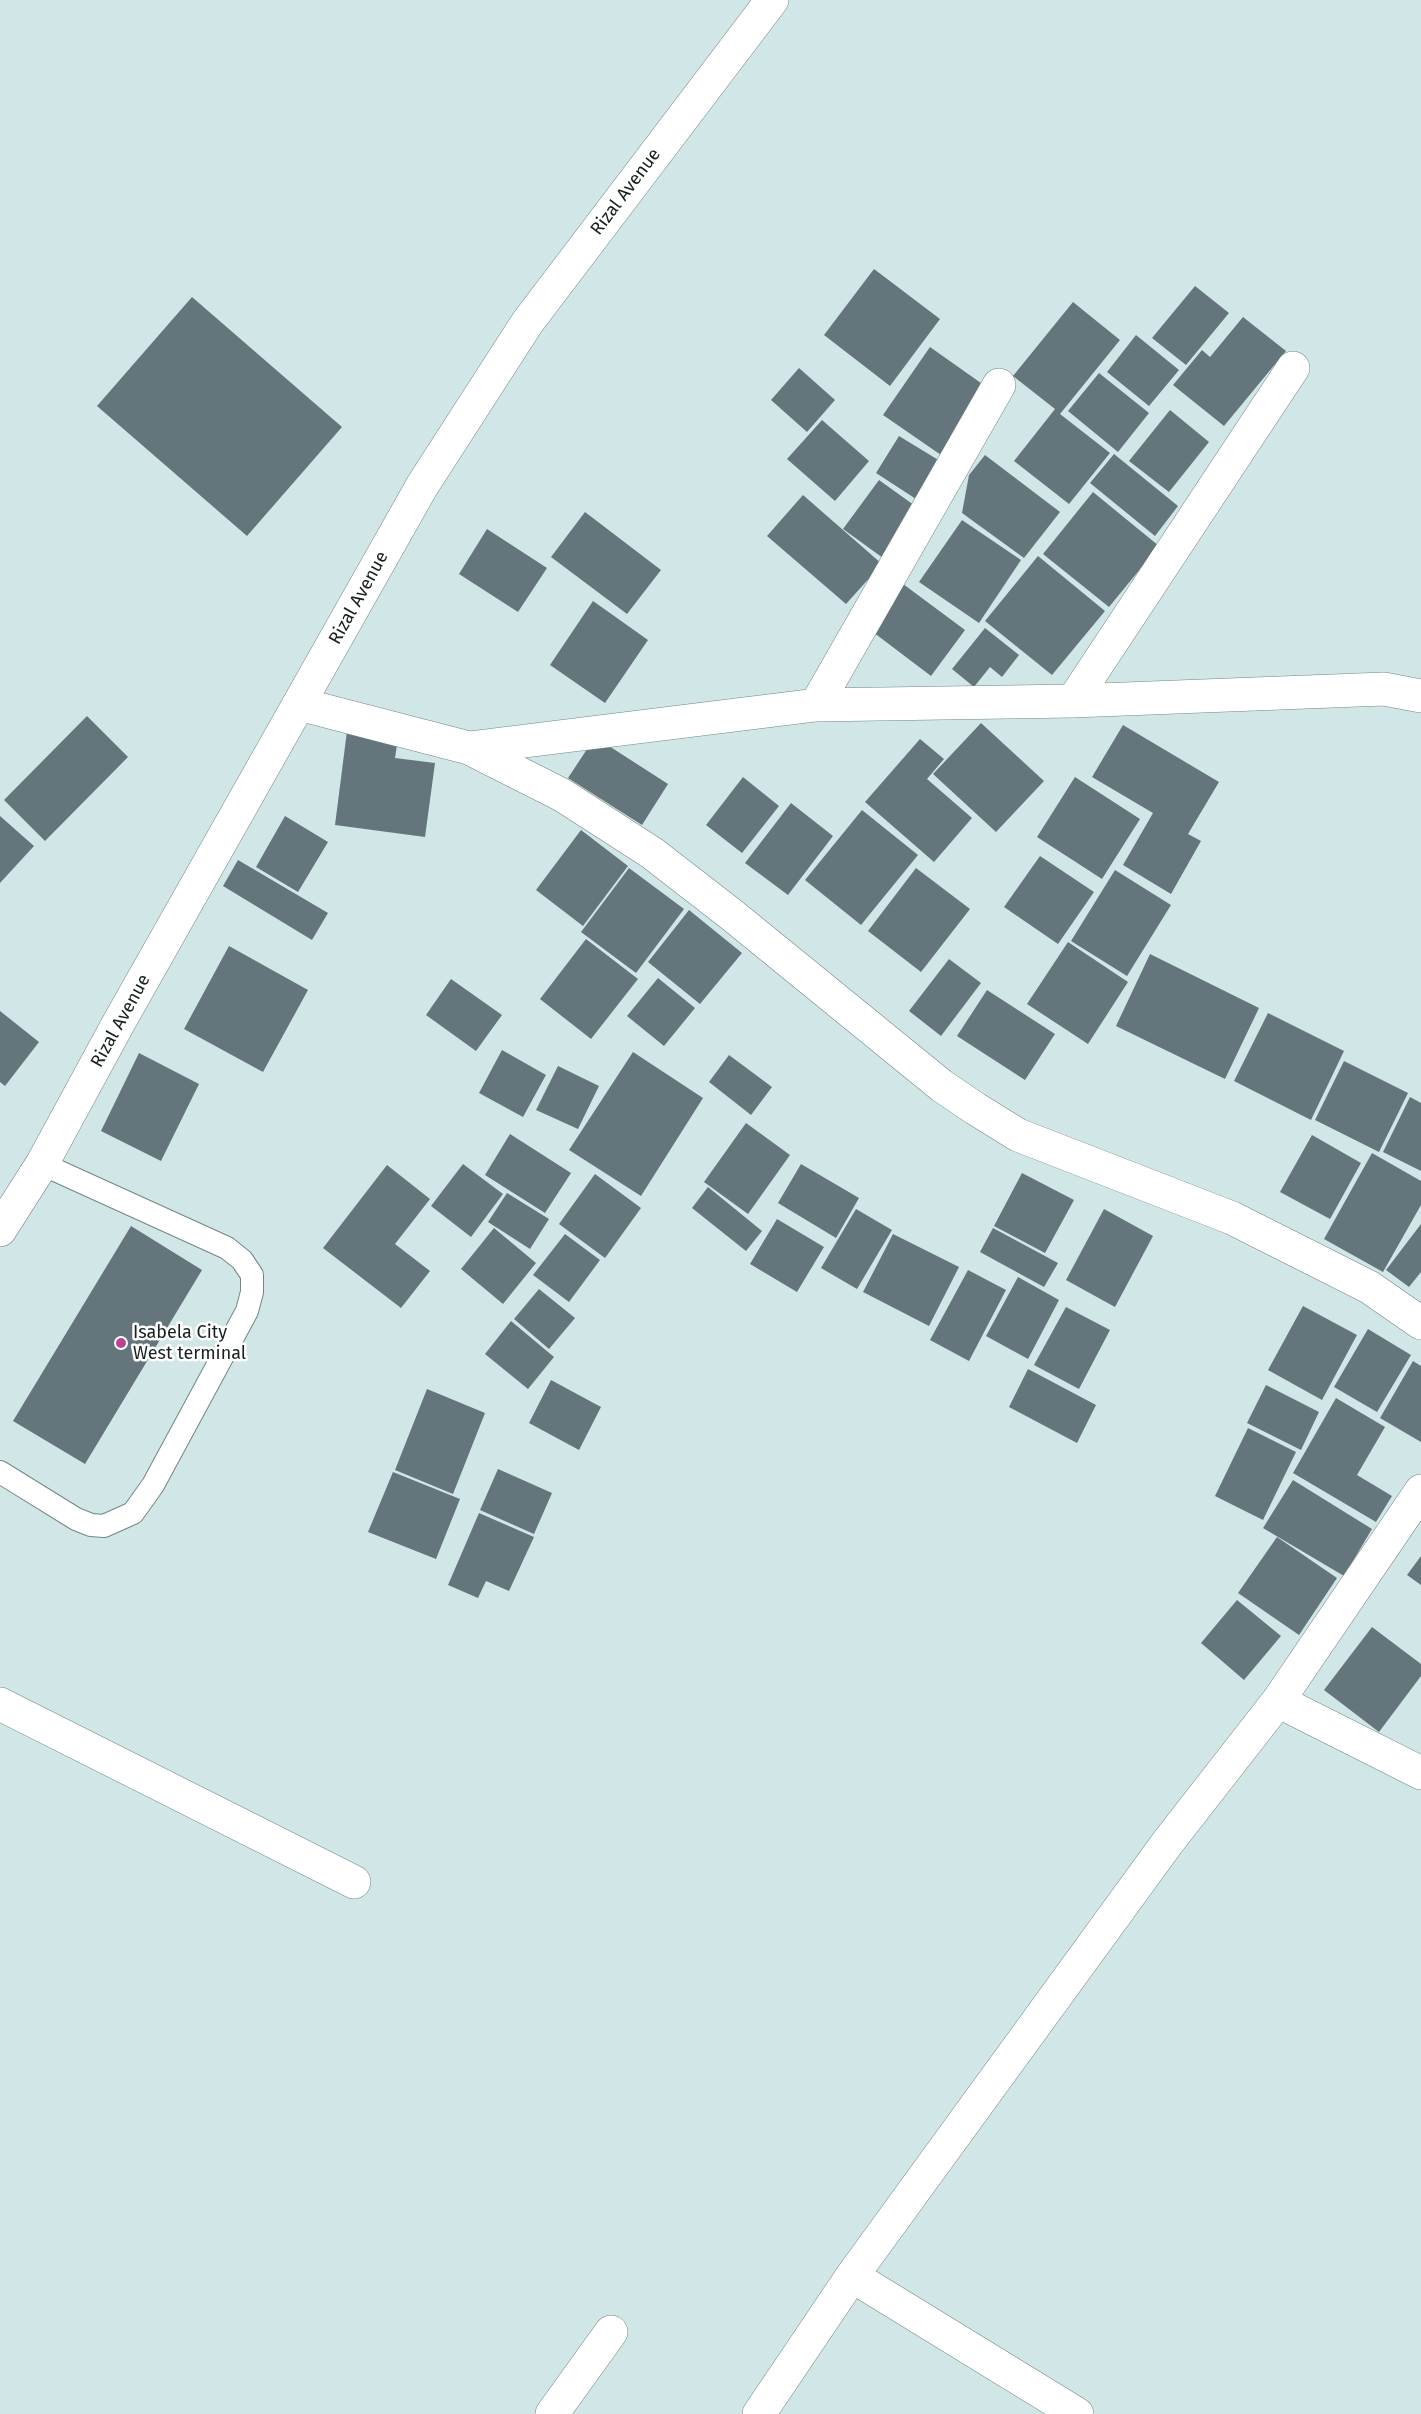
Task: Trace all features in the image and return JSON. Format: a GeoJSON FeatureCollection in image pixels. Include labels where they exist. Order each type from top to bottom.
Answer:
{"type":"FeatureCollection","features":[{"type":"Feature","properties":{"kind":"street","name":"Rizal Avenue"},"geometry":{"type":"LineString","coordinates":[[0,1230],[42,1164],[118,1024],[422,486],[527,323],[772,0]]}},
{"type":"Feature","properties":{"kind":"street"},"geometry":{"type":"LineString","coordinates":[[1072,701],[1293,368]]}},
{"type":"Feature","properties":{"kind":"street"},"geometry":{"type":"LineString","coordinates":[[816,705],[999,385]]}},
{"type":"Feature","properties":{"kind":"street"},"geometry":{"type":"LineString","coordinates":[[469,748],[816,705],[1072,701],[1384,689],[1421,696]]}},
{"type":"Feature","properties":{"kind":"street"},"geometry":{"type":"LineString","coordinates":[[299,704],[469,748],[562,795],[652,853],[942,1086],[1018,1135],[1232,1218],[1369,1287],[1421,1323]]}},
{"type":"Feature","properties":{"kind":"street"},"geometry":{"type":"LineString","coordinates":[[759,2414],[852,2276],[1168,1842],[1278,1701],[1421,1491]]}},
{"type":"Feature","properties":{"kind":"street"},"geometry":{"type":"LineString","coordinates":[[1278,1701],[1421,1773]]}},
{"type":"Feature","properties":{"kind":"street"},"geometry":{"type":"LineString","coordinates":[[0,1704],[354,1882]]}},
{"type":"Feature","properties":{"kind":"street"},"geometry":{"type":"LineString","coordinates":[[852,2276],[1077,2414]]}},
{"type":"Feature","properties":{"kind":"street"},"geometry":{"type":"LineString","coordinates":[[552,2414],[611,2332]]}},
{"type":"Feature","properties":{"kind":"lane"},"geometry":{"type":"LineString","coordinates":[[0,1472],[76,1519],[91,1525],[104,1526],[133,1513],[153,1485],[236,1332],[247,1311],[252,1292],[252,1275],[242,1260],[227,1248],[42,1164]]}},
{"type":"Feature","properties":{"kind":"building"},"geometry":{"type":"Polygon","coordinates":[[[874,269],[940,319],[890,386],[824,335],[874,269]]]}},
{"type":"Feature","properties":{"kind":"building"},"geometry":{"type":"Polygon","coordinates":[[[1195,286],[1229,313],[1186,365],[1152,338],[1195,286]]]}},
{"type":"Feature","properties":{"kind":"building"},"geometry":{"type":"Polygon","coordinates":[[[192,297],[342,427],[247,536],[97,406],[192,297]]]}},
{"type":"Feature","properties":{"kind":"building"},"geometry":{"type":"Polygon","coordinates":[[[1073,302],[1120,340],[1060,414],[1110,453],[1069,504],[1014,461],[1055,409],[1013,376],[1073,302]]]}},
{"type":"Feature","properties":{"kind":"building"},"geometry":{"type":"Polygon","coordinates":[[[1243,317],[1286,351],[1224,426],[1173,385],[1202,350],[1210,357],[1243,317]]]}},
{"type":"Feature","properties":{"kind":"building"},"geometry":{"type":"Polygon","coordinates":[[[1136,335],[1179,370],[1149,406],[1107,372],[1136,335]]]}},
{"type":"Feature","properties":{"kind":"building"},"geometry":{"type":"Polygon","coordinates":[[[930,347],[988,388],[941,455],[883,415],[930,347]]]}},
{"type":"Feature","properties":{"kind":"building"},"geometry":{"type":"Polygon","coordinates":[[[799,368],[835,400],[807,432],[771,400],[799,368]]]}},
{"type":"Feature","properties":{"kind":"building"},"geometry":{"type":"Polygon","coordinates":[[[1099,373],[1149,413],[1118,452],[1068,411],[1099,373]]]}},
{"type":"Feature","properties":{"kind":"building"},"geometry":{"type":"Polygon","coordinates":[[[1170,410],[1209,442],[1169,492],[1129,461],[1170,410]]]}},
{"type":"Feature","properties":{"kind":"building"},"geometry":{"type":"Polygon","coordinates":[[[822,420],[869,461],[835,501],[787,459],[822,420]]]}},
{"type":"Feature","properties":{"kind":"building"},"geometry":{"type":"Polygon","coordinates":[[[899,436],[940,461],[916,499],[876,473],[899,436]]]}},
{"type":"Feature","properties":{"kind":"building"},"geometry":{"type":"Polygon","coordinates":[[[1114,454],[1178,506],[1155,536],[1090,483],[1114,454]]]}},
{"type":"Feature","properties":{"kind":"building"},"geometry":{"type":"Polygon","coordinates":[[[985,455],[1060,512],[1024,558],[962,513],[969,475],[985,455]]]}},
{"type":"Feature","properties":{"kind":"building"},"geometry":{"type":"Polygon","coordinates":[[[879,480],[918,508],[883,558],[843,529],[879,480]]]}},
{"type":"Feature","properties":{"kind":"building"},"geometry":{"type":"Polygon","coordinates":[[[1093,492],[1159,546],[1109,607],[1043,554],[1093,492]]]}},
{"type":"Feature","properties":{"kind":"building"},"geometry":{"type":"Polygon","coordinates":[[[803,495],[882,564],[846,604],[767,536],[803,495]]]}},
{"type":"Feature","properties":{"kind":"building"},"geometry":{"type":"Polygon","coordinates":[[[585,512],[661,570],[627,614],[551,557],[585,512]]]}},
{"type":"Feature","properties":{"kind":"building"},"geometry":{"type":"Polygon","coordinates":[[[962,520],[1021,560],[979,623],[919,582],[962,520]]]}},
{"type":"Feature","properties":{"kind":"building"},"geometry":{"type":"Polygon","coordinates":[[[487,529],[547,568],[518,612],[459,574],[487,529]]]}},
{"type":"Feature","properties":{"kind":"building"},"geometry":{"type":"Polygon","coordinates":[[[1038,556],[1105,611],[1052,675],[985,621],[1038,556]]]}},
{"type":"Feature","properties":{"kind":"building"},"geometry":{"type":"Polygon","coordinates":[[[899,581],[965,630],[931,676],[865,626],[899,581]]]}},
{"type":"Feature","properties":{"kind":"building"},"geometry":{"type":"Polygon","coordinates":[[[593,601],[648,640],[605,703],[550,665],[593,601]]]}},
{"type":"Feature","properties":{"kind":"building"},"geometry":{"type":"Polygon","coordinates":[[[985,628],[1019,655],[1002,677],[990,667],[974,687],[952,669],[985,628]]]}},
{"type":"Feature","properties":{"kind":"building"},"geometry":{"type":"Polygon","coordinates":[[[87,716],[128,757],[45,841],[4,800],[87,716]]]}},
{"type":"Feature","properties":{"kind":"building"},"geometry":{"type":"Polygon","coordinates":[[[981,723],[1044,781],[996,832],[933,774],[981,723]]]}},
{"type":"Feature","properties":{"kind":"building"},"geometry":{"type":"Polygon","coordinates":[[[1123,725],[1219,782],[1188,834],[1201,841],[1171,894],[1123,865],[1153,813],[1092,777],[1123,725]]]}},
{"type":"Feature","properties":{"kind":"building"},"geometry":{"type":"Polygon","coordinates":[[[347,731],[398,738],[395,758],[435,763],[425,837],[335,825],[347,731]]]}},
{"type":"Feature","properties":{"kind":"building"},"geometry":{"type":"Polygon","coordinates":[[[595,737],[668,784],[642,825],[568,778],[595,737]]]}},
{"type":"Feature","properties":{"kind":"building"},"geometry":{"type":"Polygon","coordinates":[[[920,739],[944,759],[927,779],[972,818],[934,862],[865,802],[920,739]]]}},
{"type":"Feature","properties":{"kind":"building"},"geometry":{"type":"Polygon","coordinates":[[[743,777],[779,806],[742,853],[706,825],[743,777]]]}},
{"type":"Feature","properties":{"kind":"building"},"geometry":{"type":"Polygon","coordinates":[[[1075,777],[1140,819],[1102,879],[1037,837],[1075,777]]]}},
{"type":"Feature","properties":{"kind":"building"},"geometry":{"type":"Polygon","coordinates":[[[791,803],[833,836],[788,895],[745,863],[791,803]]]}},
{"type":"Feature","properties":{"kind":"building"},"geometry":{"type":"Polygon","coordinates":[[[862,810],[918,855],[861,925],[805,880],[862,810]]]}},
{"type":"Feature","properties":{"kind":"building"},"geometry":{"type":"Polygon","coordinates":[[[0,816],[34,846],[0,883],[0,816]]]}},
{"type":"Feature","properties":{"kind":"building"},"geometry":{"type":"Polygon","coordinates":[[[285,816],[328,842],[298,892],[256,867],[285,816]]]}},
{"type":"Feature","properties":{"kind":"building"},"geometry":{"type":"Polygon","coordinates":[[[581,830],[628,866],[583,926],[536,890],[581,830]]]}},
{"type":"Feature","properties":{"kind":"building"},"geometry":{"type":"Polygon","coordinates":[[[1040,856],[1094,892],[1058,944],[1004,907],[1040,856]]]}},
{"type":"Feature","properties":{"kind":"building"},"geometry":{"type":"Polygon","coordinates":[[[238,860],[328,913],[312,940],[223,886],[238,860]]]}},
{"type":"Feature","properties":{"kind":"building"},"geometry":{"type":"Polygon","coordinates":[[[629,868],[684,909],[636,973],[581,932],[629,868]]]}},
{"type":"Feature","properties":{"kind":"building"},"geometry":{"type":"Polygon","coordinates":[[[916,868],[970,909],[921,972],[868,931],[916,868]]]}},
{"type":"Feature","properties":{"kind":"building"},"geometry":{"type":"Polygon","coordinates":[[[1115,870],[1171,905],[1127,976],[1071,941],[1115,870]]]}},
{"type":"Feature","properties":{"kind":"building"},"geometry":{"type":"Polygon","coordinates":[[[689,910],[742,953],[700,1004],[648,962],[689,910]]]}},
{"type":"Feature","properties":{"kind":"building"},"geometry":{"type":"Polygon","coordinates":[[[586,939],[638,979],[591,1039],[540,999],[586,939]]]}},
{"type":"Feature","properties":{"kind":"building"},"geometry":{"type":"Polygon","coordinates":[[[1068,942],[1128,982],[1088,1044],[1027,1004],[1068,942]]]}},
{"type":"Feature","properties":{"kind":"building"},"geometry":{"type":"Polygon","coordinates":[[[229,946],[308,990],[263,1072],[184,1029],[229,946]]]}},
{"type":"Feature","properties":{"kind":"building"},"geometry":{"type":"Polygon","coordinates":[[[1150,954],[1259,1008],[1225,1079],[1116,1026],[1150,954]]]}},
{"type":"Feature","properties":{"kind":"building"},"geometry":{"type":"Polygon","coordinates":[[[949,959],[981,983],[941,1036],[909,1011],[949,959]]]}},
{"type":"Feature","properties":{"kind":"building"},"geometry":{"type":"Polygon","coordinates":[[[658,978],[695,1008],[664,1046],[627,1016],[658,978]]]}},
{"type":"Feature","properties":{"kind":"building"},"geometry":{"type":"Polygon","coordinates":[[[451,979],[502,1015],[476,1051],[426,1015],[451,979]]]}},
{"type":"Feature","properties":{"kind":"building"},"geometry":{"type":"Polygon","coordinates":[[[987,990],[1055,1034],[1025,1080],[957,1036],[987,990]]]}},
{"type":"Feature","properties":{"kind":"building"},"geometry":{"type":"Polygon","coordinates":[[[0,1011],[39,1042],[5,1086],[0,1082],[0,1011]]]}},
{"type":"Feature","properties":{"kind":"building"},"geometry":{"type":"Polygon","coordinates":[[[1268,1013],[1344,1051],[1311,1120],[1234,1081],[1268,1013]]]}},
{"type":"Feature","properties":{"kind":"building"},"geometry":{"type":"Polygon","coordinates":[[[502,1050],[546,1075],[523,1117],[479,1093],[502,1050]]]}},
{"type":"Feature","properties":{"kind":"building"},"geometry":{"type":"Polygon","coordinates":[[[633,1052],[703,1098],[641,1196],[569,1150],[633,1052]]]}},
{"type":"Feature","properties":{"kind":"building"},"geometry":{"type":"Polygon","coordinates":[[[139,1053],[199,1084],[161,1161],[101,1131],[139,1053]]]}},
{"type":"Feature","properties":{"kind":"building"},"geometry":{"type":"Polygon","coordinates":[[[729,1055],[772,1087],[751,1115],[709,1082],[729,1055]]]}},
{"type":"Feature","properties":{"kind":"building"},"geometry":{"type":"Polygon","coordinates":[[[1344,1061],[1408,1093],[1379,1152],[1315,1120],[1344,1061]]]}},
{"type":"Feature","properties":{"kind":"building"},"geometry":{"type":"Polygon","coordinates":[[[558,1066],[599,1086],[578,1129],[536,1110],[558,1066]]]}},
{"type":"Feature","properties":{"kind":"building"},"geometry":{"type":"Polygon","coordinates":[[[1410,1097],[1421,1103],[1421,1171],[1383,1152],[1410,1097]]]}},
{"type":"Feature","properties":{"kind":"building"},"geometry":{"type":"Polygon","coordinates":[[[746,1123],[790,1155],[748,1214],[704,1182],[746,1123]]]}},
{"type":"Feature","properties":{"kind":"building"},"geometry":{"type":"Polygon","coordinates":[[[510,1134],[571,1173],[545,1213],[485,1175],[510,1134]]]}},
{"type":"Feature","properties":{"kind":"building"},"geometry":{"type":"Polygon","coordinates":[[[1312,1135],[1361,1163],[1330,1219],[1280,1192],[1312,1135]]]}},
{"type":"Feature","properties":{"kind":"building"},"geometry":{"type":"Polygon","coordinates":[[[1372,1153],[1421,1181],[1421,1205],[1383,1272],[1324,1239],[1372,1153]]]}},
{"type":"Feature","properties":{"kind":"building"},"geometry":{"type":"Polygon","coordinates":[[[463,1164],[503,1194],[471,1237],[431,1206],[463,1164]]]}},
{"type":"Feature","properties":{"kind":"building"},"geometry":{"type":"Polygon","coordinates":[[[801,1164],[859,1198],[836,1238],[778,1203],[801,1164]]]}},
{"type":"Feature","properties":{"kind":"building"},"geometry":{"type":"Polygon","coordinates":[[[387,1165],[430,1199],[395,1244],[430,1271],[401,1308],[323,1248],[387,1165]]]}},
{"type":"Feature","properties":{"kind":"building"},"geometry":{"type":"Polygon","coordinates":[[[1022,1173],[1074,1200],[1045,1253],[994,1226],[1022,1173]]]}},
{"type":"Feature","properties":{"kind":"building"},"geometry":{"type":"Polygon","coordinates":[[[595,1174],[641,1208],[605,1258],[559,1224],[595,1174]]]}},
{"type":"Feature","properties":{"kind":"building"},"geometry":{"type":"Polygon","coordinates":[[[708,1187],[762,1231],[746,1251],[692,1208],[708,1187]]]}},
{"type":"Feature","properties":{"kind":"building"},"geometry":{"type":"Polygon","coordinates":[[[507,1193],[549,1219],[530,1249],[488,1222],[507,1193]]]}},
{"type":"Feature","properties":{"kind":"building"},"geometry":{"type":"Polygon","coordinates":[[[856,1209],[892,1230],[857,1289],[821,1268],[856,1209]]]}},
{"type":"Feature","properties":{"kind":"building"},"geometry":{"type":"Polygon","coordinates":[[[1104,1209],[1153,1236],[1115,1307],[1066,1280],[1104,1209]]]}},
{"type":"Feature","properties":{"kind":"building"},"geometry":{"type":"Polygon","coordinates":[[[777,1219],[824,1247],[797,1292],[750,1264],[777,1219]]]}},
{"type":"Feature","properties":{"kind":"building"},"geometry":{"type":"Polygon","coordinates":[[[1421,1224],[1421,1272],[1409,1287],[1386,1270],[1421,1224]]]}},
{"type":"Feature","properties":{"kind":"building"},"geometry":{"type":"Polygon","coordinates":[[[131,1226],[202,1270],[85,1464],[13,1421],[131,1226]]]}},
{"type":"Feature","properties":{"kind":"building"},"geometry":{"type":"Polygon","coordinates":[[[494,1228],[536,1263],[503,1304],[461,1269],[494,1228]]]}},
{"type":"Feature","properties":{"kind":"building"},"geometry":{"type":"Polygon","coordinates":[[[993,1228],[1058,1263],[1044,1287],[980,1252],[993,1228]]]}},
{"type":"Feature","properties":{"kind":"building"},"geometry":{"type":"Polygon","coordinates":[[[565,1234],[600,1260],[569,1302],[533,1275],[565,1234]]]}},
{"type":"Feature","properties":{"kind":"building"},"geometry":{"type":"Polygon","coordinates":[[[893,1234],[959,1267],[929,1326],[863,1292],[893,1234]]]}},
{"type":"Feature","properties":{"kind":"building"},"geometry":{"type":"Polygon","coordinates":[[[968,1270],[1006,1290],[969,1361],[930,1340],[968,1270]]]}},
{"type":"Feature","properties":{"kind":"building"},"geometry":{"type":"Polygon","coordinates":[[[1018,1277],[1059,1300],[1028,1359],[986,1336],[1018,1277]]]}},
{"type":"Feature","properties":{"kind":"building"},"geometry":{"type":"Polygon","coordinates":[[[539,1289],[575,1318],[549,1349],[514,1319],[539,1289]]]}},
{"type":"Feature","properties":{"kind":"building"},"geometry":{"type":"Polygon","coordinates":[[[1303,1306],[1357,1335],[1322,1400],[1268,1370],[1303,1306]]]}},
{"type":"Feature","properties":{"kind":"building"},"geometry":{"type":"Polygon","coordinates":[[[1066,1307],[1110,1330],[1079,1389],[1034,1365],[1066,1307]]]}},
{"type":"Feature","properties":{"kind":"building"},"geometry":{"type":"Polygon","coordinates":[[[511,1321],[554,1357],[528,1389],[485,1354],[511,1321]]]}},
{"type":"Feature","properties":{"kind":"building"},"geometry":{"type":"Polygon","coordinates":[[[1368,1329],[1411,1355],[1377,1412],[1334,1387],[1368,1329]]]}},
{"type":"Feature","properties":{"kind":"building"},"geometry":{"type":"Polygon","coordinates":[[[1413,1361],[1421,1366],[1421,1442],[1380,1418],[1413,1361]]]}},
{"type":"Feature","properties":{"kind":"building"},"geometry":{"type":"Polygon","coordinates":[[[1028,1369],[1096,1405],[1077,1443],[1009,1407],[1028,1369]]]}},
{"type":"Feature","properties":{"kind":"building"},"geometry":{"type":"Polygon","coordinates":[[[551,1380],[601,1407],[579,1450],[529,1423],[551,1380]]]}},
{"type":"Feature","properties":{"kind":"building"},"geometry":{"type":"Polygon","coordinates":[[[1266,1385],[1319,1412],[1301,1450],[1247,1423],[1266,1385]]]}},
{"type":"Feature","properties":{"kind":"building"},"geometry":{"type":"Polygon","coordinates":[[[427,1389],[485,1413],[453,1494],[395,1470],[427,1389]]]}},
{"type":"Feature","properties":{"kind":"building"},"geometry":{"type":"Polygon","coordinates":[[[1336,1398],[1385,1427],[1357,1475],[1392,1496],[1376,1522],[1293,1473],[1336,1398]]]}},
{"type":"Feature","properties":{"kind":"building"},"geometry":{"type":"Polygon","coordinates":[[[1248,1428],[1296,1452],[1263,1520],[1215,1496],[1248,1428]]]}},
{"type":"Feature","properties":{"kind":"building"},"geometry":{"type":"Polygon","coordinates":[[[498,1469],[552,1493],[534,1534],[480,1510],[498,1469]]]}},
{"type":"Feature","properties":{"kind":"building"},"geometry":{"type":"Polygon","coordinates":[[[393,1472],[460,1499],[436,1559],[368,1532],[393,1472]]]}},
{"type":"Feature","properties":{"kind":"building"},"geometry":{"type":"Polygon","coordinates":[[[1293,1480],[1372,1529],[1344,1576],[1263,1528],[1293,1480]]]}},
{"type":"Feature","properties":{"kind":"building"},"geometry":{"type":"Polygon","coordinates":[[[479,1513],[534,1537],[509,1591],[486,1581],[478,1598],[448,1585],[479,1513]]]}},
{"type":"Feature","properties":{"kind":"building"},"geometry":{"type":"Polygon","coordinates":[[[1277,1537],[1337,1578],[1299,1635],[1238,1593],[1277,1537]]]}},
{"type":"Feature","properties":{"kind":"building"},"geometry":{"type":"Polygon","coordinates":[[[1421,1556],[1421,1585],[1407,1575],[1421,1556]]]}},
{"type":"Feature","properties":{"kind":"building"},"geometry":{"type":"Polygon","coordinates":[[[1237,1600],[1281,1636],[1244,1680],[1201,1643],[1237,1600]]]}},
{"type":"Feature","properties":{"kind":"building"},"geometry":{"type":"Polygon","coordinates":[[[1372,1627],[1421,1664],[1421,1676],[1379,1732],[1324,1690],[1372,1627]]]}},
{"type":"Feature","properties":{"kind":"place","name":"Isabela City West terminal"},"geometry":{"type":"Point","coordinates":[121,1343]}}]}
